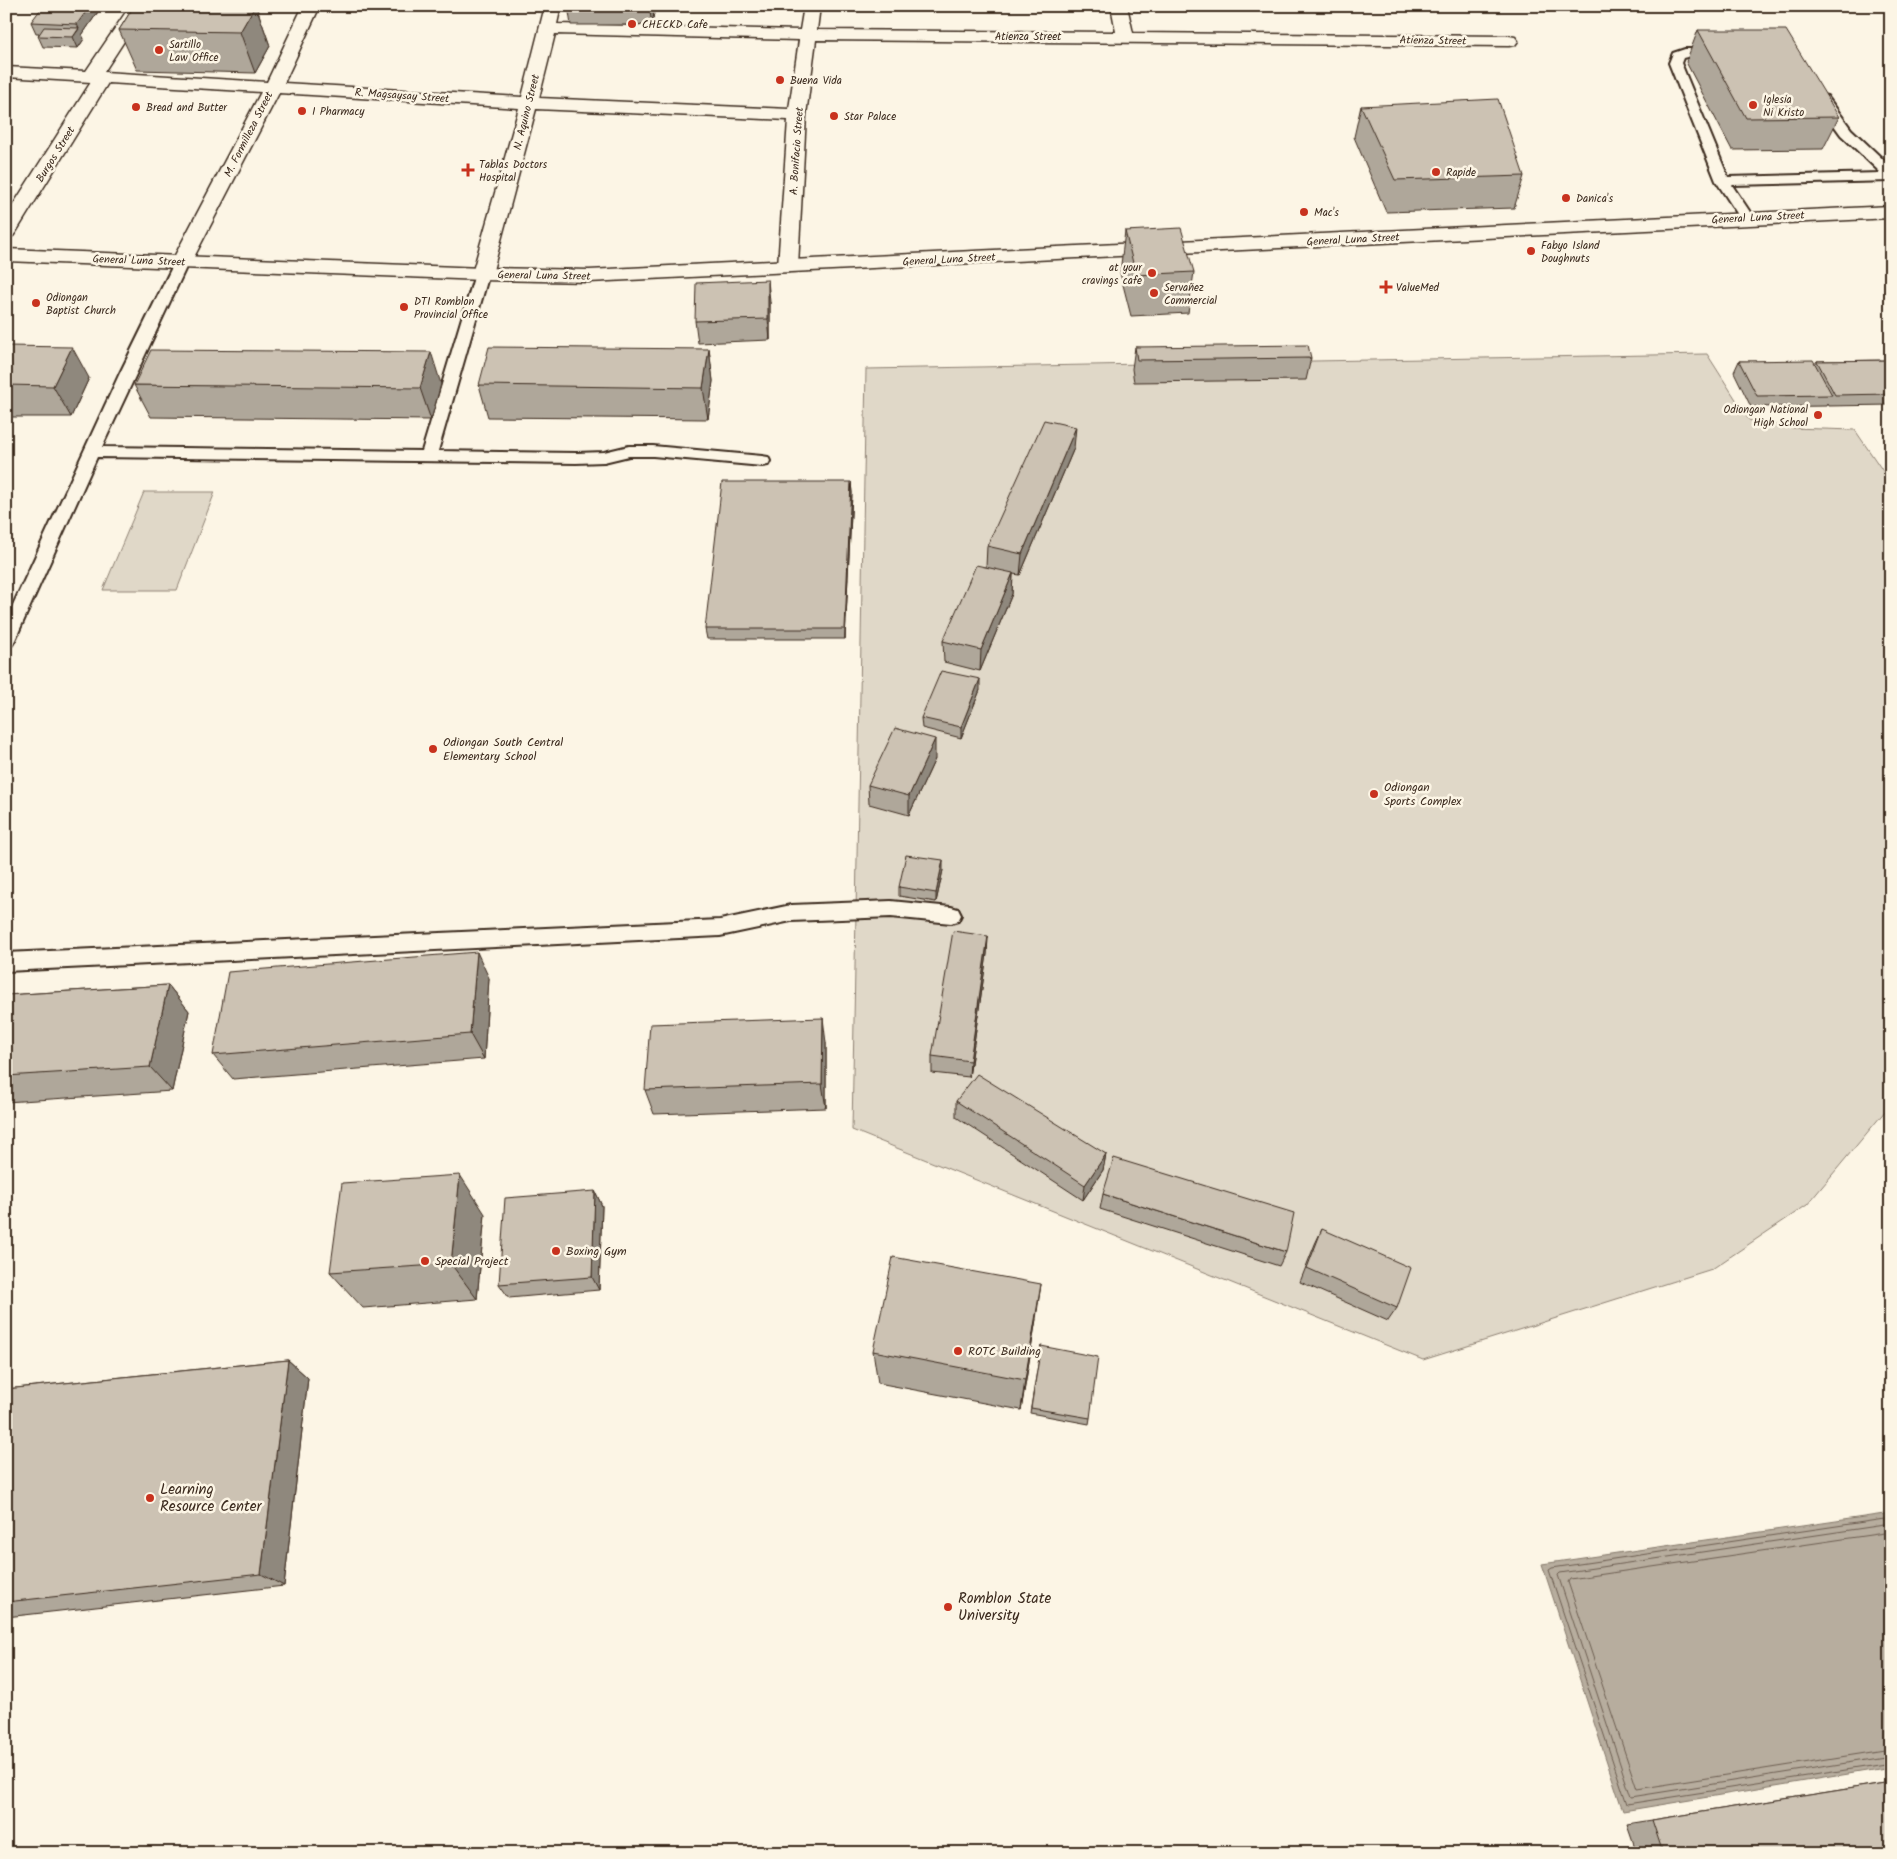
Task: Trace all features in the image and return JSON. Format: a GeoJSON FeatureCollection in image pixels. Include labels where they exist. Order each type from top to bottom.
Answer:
{"type":"FeatureCollection","features":[{"type":"Feature","properties":{"kind":"street","name":"Burgos Street"},"geometry":{"type":"LineString","coordinates":[[6,232],[139,6]]}},
{"type":"Feature","properties":{"kind":"street","name":"M. Formilleza Street"},"geometry":{"type":"LineString","coordinates":[[182,261],[273,87],[312,6]]}},
{"type":"Feature","properties":{"kind":"street","name":"N. Aquino Street"},"geometry":{"type":"LineString","coordinates":[[482,274],[529,103],[553,6]]}},
{"type":"Feature","properties":{"kind":"street","name":"A. Bonifacio Street"},"geometry":{"type":"LineString","coordinates":[[788,266],[797,115],[812,6]]}},
{"type":"Feature","properties":{"kind":"street"},"geometry":{"type":"LineString","coordinates":[[1119,6],[1125,37]]}},
{"type":"Feature","properties":{"kind":"street","name":"Atienza Street"},"geometry":{"type":"LineString","coordinates":[[546,29],[809,35],[1509,41]]}},
{"type":"Feature","properties":{"kind":"street","name":"R. Magsaysay Street"},"geometry":{"type":"LineString","coordinates":[[6,72],[529,103],[797,115]]}},
{"type":"Feature","properties":{"kind":"street","name":"General Luna Street"},"geometry":{"type":"LineString","coordinates":[[6,255],[482,274],[589,276],[1891,212]]}},
{"type":"Feature","properties":{"kind":"lane"},"geometry":{"type":"LineString","coordinates":[[1733,53],[1685,53],[1677,56],[1675,63],[1723,181],[1747,218]]}},
{"type":"Feature","properties":{"kind":"lane"},"geometry":{"type":"LineString","coordinates":[[1812,86],[1846,132],[1891,176]]}},
{"type":"Feature","properties":{"kind":"lane"},"geometry":{"type":"LineString","coordinates":[[1723,181],[1891,176]]}},
{"type":"Feature","properties":{"kind":"lane"},"geometry":{"type":"LineString","coordinates":[[6,640],[182,261]]}},
{"type":"Feature","properties":{"kind":"lane"},"geometry":{"type":"LineString","coordinates":[[428,457],[482,274]]}},
{"type":"Feature","properties":{"kind":"lane"},"geometry":{"type":"LineString","coordinates":[[92,452],[576,458],[604,457],[629,451],[653,451],[762,461]]}},
{"type":"Feature","properties":{"kind":"lane"},"geometry":{"type":"LineString","coordinates":[[6,962],[720,928],[791,913],[891,909],[951,915]]}},
{"type":"Feature","properties":{"kind":"shaded area","name":"Odiongan Sports Complex"},"geometry":{"type":"Polygon","coordinates":[[[1707,354],[1749,420],[1791,428],[1855,430],[1891,483],[1891,1104],[1807,1205],[1712,1269],[1423,1360],[852,1130],[866,369],[1707,354]]]}},
{"type":"Feature","properties":{"kind":"shaded area"},"geometry":{"type":"Polygon","coordinates":[[[144,492],[215,492],[177,590],[103,590],[144,492]]]}},
{"type":"Feature","properties":{"kind":"water"},"geometry":{"type":"Polygon","coordinates":[[[1891,1513],[1891,1767],[1623,1811],[1542,1564],[1891,1513]]]}},
{"type":"Feature","properties":{"kind":"building"},"geometry":{"type":"Polygon","coordinates":[[[43,6],[90,6],[77,24],[31,22],[43,6]]]}},
{"type":"Feature","properties":{"kind":"building"},"geometry":{"type":"Polygon","coordinates":[[[134,6],[255,6],[240,32],[119,30],[134,6]]]}},
{"type":"Feature","properties":{"kind":"building"},"geometry":{"type":"Polygon","coordinates":[[[44,27],[79,28],[73,37],[38,36],[44,27]]]}},
{"type":"Feature","properties":{"kind":"building"},"geometry":{"type":"Polygon","coordinates":[[[1698,30],[1786,30],[1839,117],[1746,118],[1698,30]]]}},
{"type":"Feature","properties":{"kind":"building"},"geometry":{"type":"Polygon","coordinates":[[[1498,99],[1524,176],[1395,180],[1361,106],[1498,99]]]}},
{"type":"Feature","properties":{"kind":"building"},"geometry":{"type":"Polygon","coordinates":[[[1181,228],[1194,272],[1136,275],[1125,231],[1181,228]]]}},
{"type":"Feature","properties":{"kind":"building"},"geometry":{"type":"Polygon","coordinates":[[[768,280],[768,319],[695,321],[696,283],[768,280]]]}},
{"type":"Feature","properties":{"kind":"building"},"geometry":{"type":"Polygon","coordinates":[[[1308,345],[1311,358],[1137,360],[1135,347],[1308,345]]]}},
{"type":"Feature","properties":{"kind":"building"},"geometry":{"type":"Polygon","coordinates":[[[6,346],[72,347],[53,386],[6,385],[6,346]]]}},
{"type":"Feature","properties":{"kind":"building"},"geometry":{"type":"Polygon","coordinates":[[[489,347],[709,349],[703,388],[479,385],[489,347]]]}},
{"type":"Feature","properties":{"kind":"building"},"geometry":{"type":"Polygon","coordinates":[[[151,350],[431,352],[420,388],[134,385],[151,350]]]}},
{"type":"Feature","properties":{"kind":"building"},"geometry":{"type":"Polygon","coordinates":[[[1813,360],[1832,395],[1757,396],[1739,361],[1813,360]]]}},
{"type":"Feature","properties":{"kind":"building"},"geometry":{"type":"Polygon","coordinates":[[[1891,360],[1891,394],[1835,395],[1817,361],[1891,360]]]}},
{"type":"Feature","properties":{"kind":"building"},"geometry":{"type":"Polygon","coordinates":[[[1044,420],[1076,427],[1022,554],[987,546],[1044,420]]]}},
{"type":"Feature","properties":{"kind":"building"},"geometry":{"type":"Polygon","coordinates":[[[722,482],[851,482],[845,629],[705,629],[722,482]]]}},
{"type":"Feature","properties":{"kind":"building"},"geometry":{"type":"Polygon","coordinates":[[[976,565],[1013,573],[981,650],[943,641],[976,565]]]}},
{"type":"Feature","properties":{"kind":"building"},"geometry":{"type":"Polygon","coordinates":[[[941,671],[980,679],[961,727],[921,718],[941,671]]]}},
{"type":"Feature","properties":{"kind":"building"},"geometry":{"type":"Polygon","coordinates":[[[895,728],[935,739],[909,796],[868,785],[895,728]]]}},
{"type":"Feature","properties":{"kind":"building"},"geometry":{"type":"Polygon","coordinates":[[[906,855],[943,860],[936,893],[899,887],[906,855]]]}},
{"type":"Feature","properties":{"kind":"building"},"geometry":{"type":"Polygon","coordinates":[[[953,931],[988,936],[970,1061],[932,1056],[953,931]]]}},
{"type":"Feature","properties":{"kind":"building"},"geometry":{"type":"Polygon","coordinates":[[[477,952],[470,1034],[213,1055],[228,972],[477,952]]]}},
{"type":"Feature","properties":{"kind":"building"},"geometry":{"type":"Polygon","coordinates":[[[168,985],[150,1067],[6,1076],[6,995],[168,985]]]}},
{"type":"Feature","properties":{"kind":"building"},"geometry":{"type":"Polygon","coordinates":[[[823,1018],[822,1084],[645,1090],[650,1024],[823,1018]]]}},
{"type":"Feature","properties":{"kind":"building"},"geometry":{"type":"Polygon","coordinates":[[[977,1074],[1106,1154],[1085,1185],[956,1101],[977,1074]]]}},
{"type":"Feature","properties":{"kind":"building"},"geometry":{"type":"Polygon","coordinates":[[[1114,1158],[1294,1213],[1286,1252],[1103,1194],[1114,1158]]]}},
{"type":"Feature","properties":{"kind":"building"},"geometry":{"type":"Polygon","coordinates":[[[460,1175],[451,1264],[330,1272],[342,1183],[460,1175]]]}},
{"type":"Feature","properties":{"kind":"building","name":"Boxing Gym"},"geometry":{"type":"Polygon","coordinates":[[[595,1191],[592,1277],[499,1284],[505,1198],[595,1191]]]}},
{"type":"Feature","properties":{"kind":"building"},"geometry":{"type":"Polygon","coordinates":[[[1322,1229],[1411,1268],[1397,1308],[1307,1268],[1322,1229]]]}},
{"type":"Feature","properties":{"kind":"building"},"geometry":{"type":"Polygon","coordinates":[[[893,1257],[1041,1284],[1025,1380],[873,1351],[893,1257]]]}},
{"type":"Feature","properties":{"kind":"building"},"geometry":{"type":"Polygon","coordinates":[[[1041,1346],[1098,1357],[1090,1418],[1031,1408],[1041,1346]]]}},
{"type":"Feature","properties":{"kind":"building","name":"Learning Resource Center"},"geometry":{"type":"Polygon","coordinates":[[[288,1360],[261,1574],[6,1602],[6,1389],[288,1360]]]}},
{"type":"Feature","properties":{"kind":"building"},"geometry":{"type":"Polygon","coordinates":[[[1891,1782],[1891,1844],[1835,1853],[1663,1853],[1652,1820],[1891,1782]]]}},
{"type":"Feature","properties":{"kind":"place","name":"CHECKD Cafe"},"geometry":{"type":"Point","coordinates":[632,24]}},
{"type":"Feature","properties":{"kind":"place","name":"Sartillo Law Office"},"geometry":{"type":"Point","coordinates":[159,50]}},
{"type":"Feature","properties":{"kind":"place","name":"Buena Vida"},"geometry":{"type":"Point","coordinates":[780,80]}},
{"type":"Feature","properties":{"kind":"place","name":"Iglesia Ni Kristo"},"geometry":{"type":"Point","coordinates":[1753,105]}},
{"type":"Feature","properties":{"kind":"place","name":"Bread and Butter"},"geometry":{"type":"Point","coordinates":[136,107]}},
{"type":"Feature","properties":{"kind":"place","name":"I Pharmacy"},"geometry":{"type":"Point","coordinates":[302,111]}},
{"type":"Feature","properties":{"kind":"place","name":"Star Palace"},"geometry":{"type":"Point","coordinates":[834,116]}},
{"type":"Feature","properties":{"kind":"place","name":"Tablas Doctors Hospital"},"geometry":{"type":"Point","coordinates":[468,170]}},
{"type":"Feature","properties":{"kind":"place","name":"Rapide"},"geometry":{"type":"Point","coordinates":[1436,172]}},
{"type":"Feature","properties":{"kind":"place","name":"Danica's"},"geometry":{"type":"Point","coordinates":[1566,198]}},
{"type":"Feature","properties":{"kind":"place","name":"Mac's"},"geometry":{"type":"Point","coordinates":[1304,212]}},
{"type":"Feature","properties":{"kind":"place","name":"Fabyo Island Doughnuts"},"geometry":{"type":"Point","coordinates":[1531,251]}},
{"type":"Feature","properties":{"kind":"place","name":"at your cravings cafe"},"geometry":{"type":"Point","coordinates":[1152,273]}},
{"type":"Feature","properties":{"kind":"place","name":"ValueMed"},"geometry":{"type":"Point","coordinates":[1386,287]}},
{"type":"Feature","properties":{"kind":"place","name":"Servañez Commercial"},"geometry":{"type":"Point","coordinates":[1154,293]}},
{"type":"Feature","properties":{"kind":"place","name":"Odiongan Baptist Church"},"geometry":{"type":"Point","coordinates":[36,303]}},
{"type":"Feature","properties":{"kind":"place","name":"DTI Romblon Provincial Office"},"geometry":{"type":"Point","coordinates":[404,307]}},
{"type":"Feature","properties":{"kind":"place","name":"Odiongan National High School"},"geometry":{"type":"Point","coordinates":[1818,415]}},
{"type":"Feature","properties":{"kind":"place","name":"Odiongan South Central Elementary School"},"geometry":{"type":"Point","coordinates":[433,749]}},
{"type":"Feature","properties":{"kind":"place","name":"Odiongan Sports Complex"},"geometry":{"type":"Point","coordinates":[1374,794]}},
{"type":"Feature","properties":{"kind":"place","name":"Boxing Gym"},"geometry":{"type":"Point","coordinates":[556,1251]}},
{"type":"Feature","properties":{"kind":"place","name":"Special Project"},"geometry":{"type":"Point","coordinates":[425,1261]}},
{"type":"Feature","properties":{"kind":"place","name":"ROTC Building"},"geometry":{"type":"Point","coordinates":[958,1351]}},
{"type":"Feature","properties":{"kind":"place","name":"Learning Resource Center"},"geometry":{"type":"Point","coordinates":[150,1498]}},
{"type":"Feature","properties":{"kind":"place","name":"Romblon State University"},"geometry":{"type":"Point","coordinates":[948,1607]}}]}
